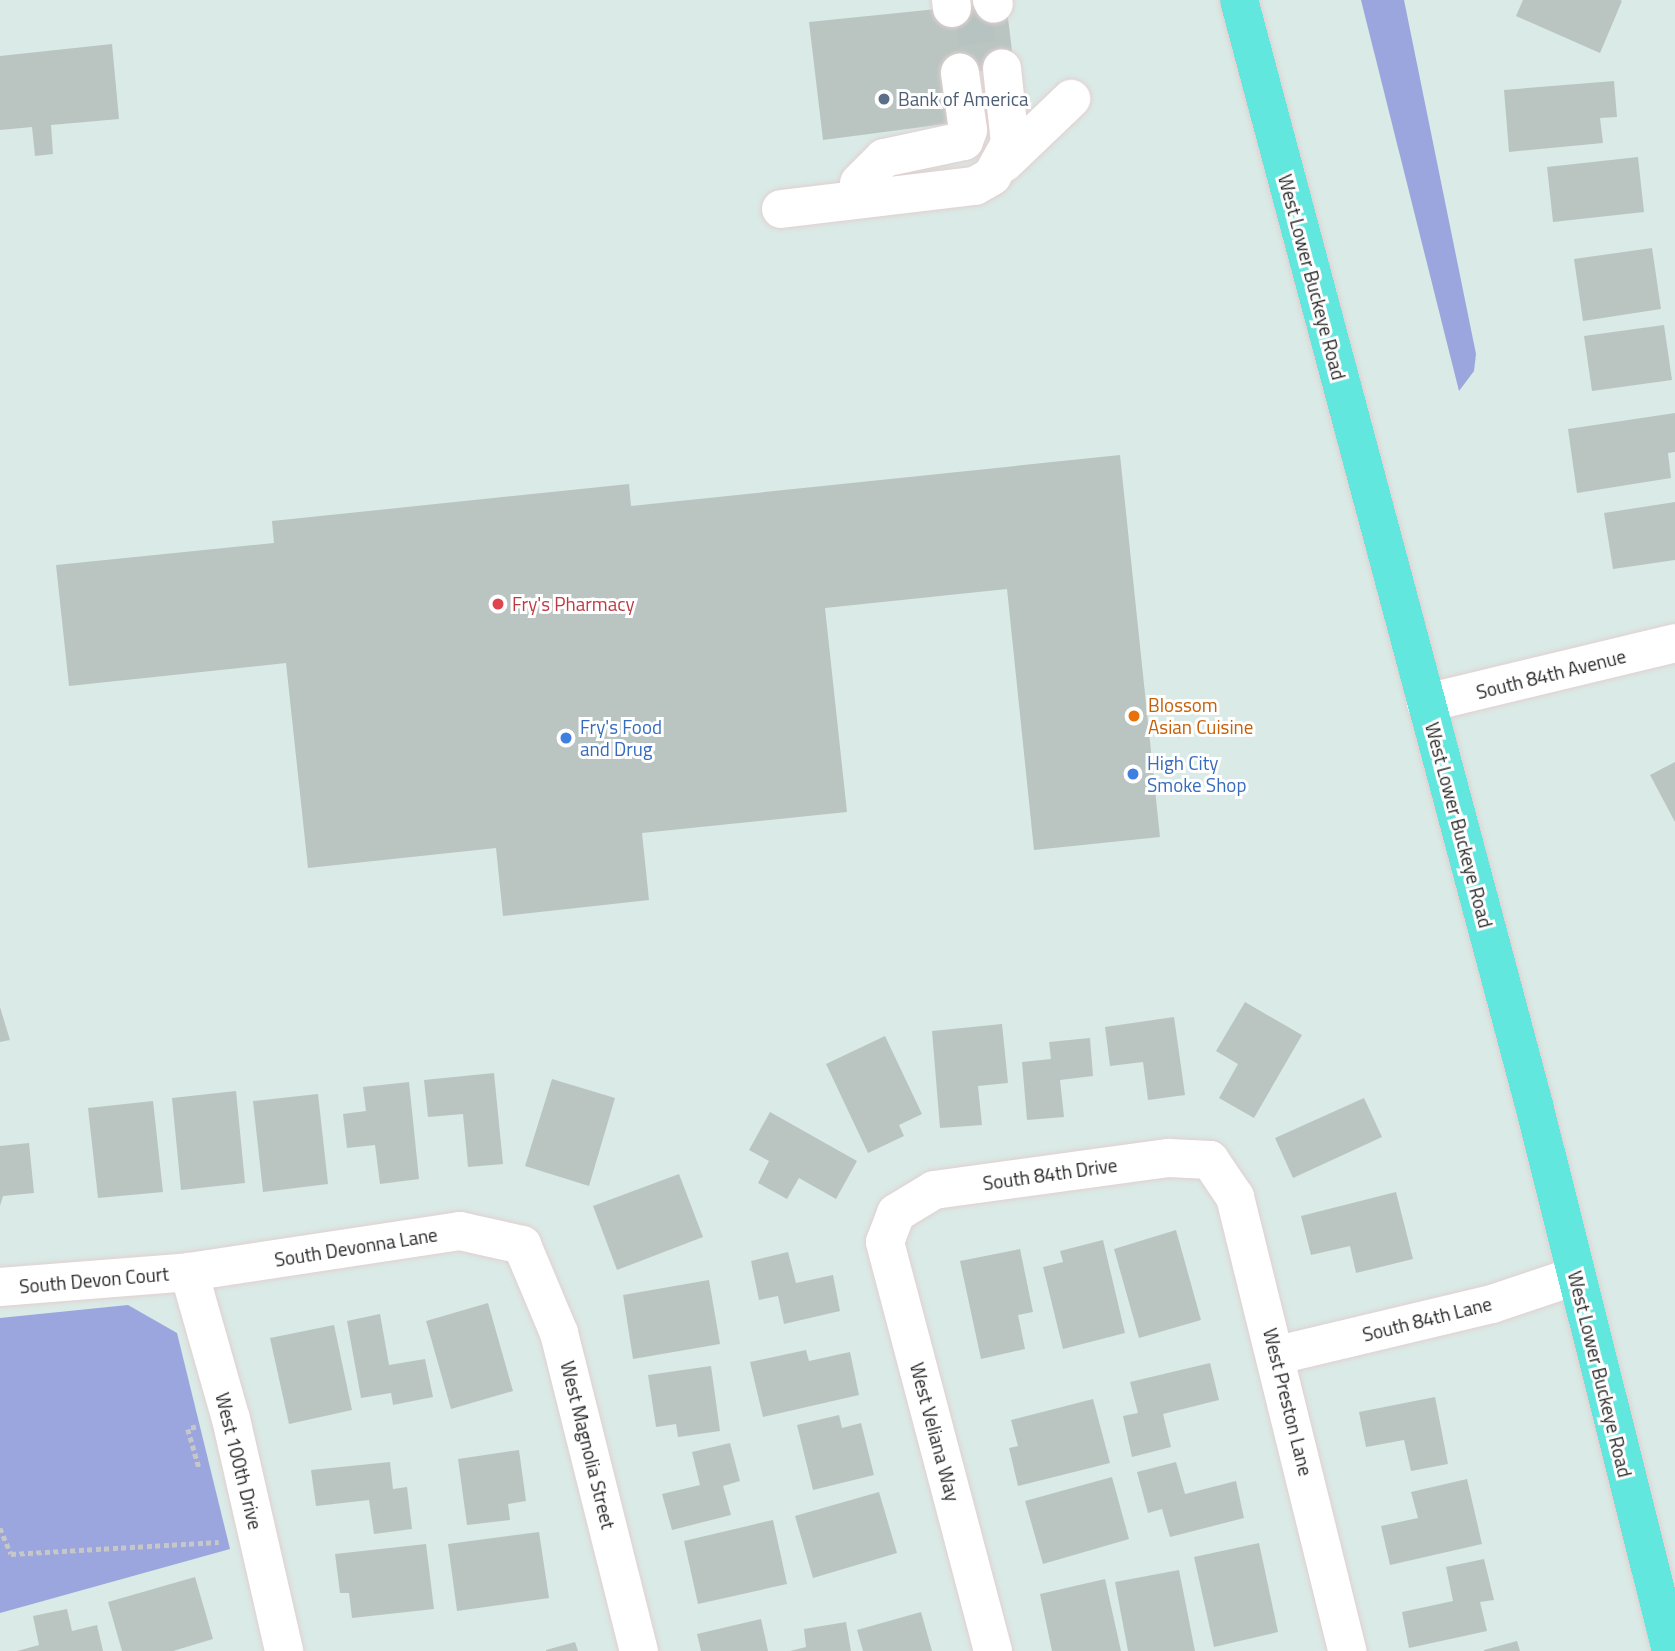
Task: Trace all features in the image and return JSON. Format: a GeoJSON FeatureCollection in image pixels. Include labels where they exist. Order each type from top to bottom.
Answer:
{"type":"FeatureCollection","features":[{"type":"Feature","properties":{"kind":"main road","name":"West Lower Buckeye Road"},"geometry":{"type":"LineString","coordinates":[[1239,0],[1426,703],[1671,1651]]}},
{"type":"Feature","properties":{"kind":"street"},"geometry":{"type":"LineString","coordinates":[[1004,163],[1010,142],[981,71],[964,141],[884,158],[859,183],[780,202],[975,186],[1004,163],[1071,99]]}},
{"type":"Feature","properties":{"kind":"street","name":"South 84th Avenue"},"geometry":{"type":"LineString","coordinates":[[1426,703],[1675,643]]}},
{"type":"Feature","properties":{"kind":"street","name":"South 84th Drive"},"geometry":{"type":"LineString","coordinates":[[897,1213],[934,1190],[1170,1158],[1210,1160]]}},
{"type":"Feature","properties":{"kind":"street","name":"West Preston Lane"},"geometry":{"type":"LineString","coordinates":[[1210,1160],[1235,1197],[1278,1355],[1347,1651]]}},
{"type":"Feature","properties":{"kind":"street","name":"West Veliana Way"},"geometry":{"type":"LineString","coordinates":[[897,1213],[885,1242],[993,1651]]}},
{"type":"Feature","properties":{"kind":"street","name":"South Devonna Lane"},"geometry":{"type":"LineString","coordinates":[[189,1272],[460,1231],[522,1244]]}},
{"type":"Feature","properties":{"kind":"street","name":"West Magnolia Street"},"geometry":{"type":"LineString","coordinates":[[522,1244],[559,1333],[639,1651]]}},
{"type":"Feature","properties":{"kind":"street","name":"South Devon Court"},"geometry":{"type":"LineString","coordinates":[[0,1287],[189,1272]]}},
{"type":"Feature","properties":{"kind":"street","name":"West 100th Drive"},"geometry":{"type":"LineString","coordinates":[[189,1272],[231,1419],[284,1651]]}},
{"type":"Feature","properties":{"kind":"street","name":"South 84th Lane"},"geometry":{"type":"LineString","coordinates":[[1278,1355],[1492,1304],[1575,1276]]}},
{"type":"Feature","properties":{"kind":"path"},"geometry":{"type":"LineString","coordinates":[[203,1479],[188,1429],[231,1419]]}},
{"type":"Feature","properties":{"kind":"path"},"geometry":{"type":"LineString","coordinates":[[0,1528],[11,1555],[223,1542],[219,1530]]}},
{"type":"Feature","properties":{"kind":"shaded area"},"geometry":{"type":"Polygon","coordinates":[[[1361,0],[1404,0],[1476,354],[1474,371],[1459,391],[1361,0]]]}},
{"type":"Feature","properties":{"kind":"shaded area"},"geometry":{"type":"Polygon","coordinates":[[[128,1305],[177,1333],[230,1549],[0,1613],[0,1318],[128,1305]]]}},
{"type":"Feature","properties":{"kind":"building"},"geometry":{"type":"Polygon","coordinates":[[[1523,0],[1622,1],[1600,53],[1516,16],[1523,0]]]}},
{"type":"Feature","properties":{"kind":"building","name":"Bank of America"},"geometry":{"type":"Polygon","coordinates":[[[1006,2],[1014,67],[948,75],[953,123],[823,140],[809,22],[1006,2]]]}},
{"type":"Feature","properties":{"kind":"building"},"geometry":{"type":"Polygon","coordinates":[[[112,44],[119,119],[51,125],[53,154],[35,156],[32,127],[0,130],[0,56],[112,44]]]}},
{"type":"Feature","properties":{"kind":"building"},"geometry":{"type":"Polygon","coordinates":[[[1614,81],[1617,117],[1600,118],[1603,143],[1509,152],[1504,90],[1614,81]]]}},
{"type":"Feature","properties":{"kind":"building"},"geometry":{"type":"Polygon","coordinates":[[[1638,157],[1644,212],[1553,222],[1547,167],[1638,157]]]}},
{"type":"Feature","properties":{"kind":"building"},"geometry":{"type":"Polygon","coordinates":[[[1652,248],[1661,309],[1583,321],[1574,259],[1652,248]]]}},
{"type":"Feature","properties":{"kind":"building"},"geometry":{"type":"Polygon","coordinates":[[[1664,325],[1672,380],[1592,391],[1584,336],[1664,325]]]}},
{"type":"Feature","properties":{"kind":"building"},"geometry":{"type":"Polygon","coordinates":[[[1675,413],[1675,452],[1668,453],[1671,478],[1577,493],[1568,429],[1675,413]]]}},
{"type":"Feature","properties":{"kind":"building","name":"Fry's Food and Drug"},"geometry":{"type":"Polygon","coordinates":[[[1120,455],[1160,837],[1034,850],[1007,589],[825,608],[847,812],[642,833],[649,900],[503,916],[496,848],[308,868],[286,663],[69,686],[56,565],[274,543],[272,521],[629,484],[631,506],[1120,455]]]}},
{"type":"Feature","properties":{"kind":"building"},"geometry":{"type":"Polygon","coordinates":[[[1675,502],[1675,560],[1613,569],[1604,513],[1675,502]]]}},
{"type":"Feature","properties":{"kind":"building"},"geometry":{"type":"Polygon","coordinates":[[[1675,762],[1675,822],[1650,775],[1675,762]]]}},
{"type":"Feature","properties":{"kind":"building"},"geometry":{"type":"Polygon","coordinates":[[[1245,1002],[1302,1035],[1254,1118],[1219,1098],[1238,1064],[1216,1051],[1245,1002]]]}},
{"type":"Feature","properties":{"kind":"building"},"geometry":{"type":"Polygon","coordinates":[[[0,1007],[10,1040],[0,1042],[0,1007]]]}},
{"type":"Feature","properties":{"kind":"building"},"geometry":{"type":"Polygon","coordinates":[[[1174,1017],[1185,1095],[1148,1100],[1143,1062],[1110,1066],[1105,1027],[1174,1017]]]}},
{"type":"Feature","properties":{"kind":"building"},"geometry":{"type":"Polygon","coordinates":[[[1002,1024],[1008,1083],[978,1086],[982,1125],[940,1128],[932,1031],[1002,1024]]]}},
{"type":"Feature","properties":{"kind":"building"},"geometry":{"type":"Polygon","coordinates":[[[885,1036],[922,1114],[899,1125],[904,1136],[868,1153],[826,1064],[885,1036]]]}},
{"type":"Feature","properties":{"kind":"building"},"geometry":{"type":"Polygon","coordinates":[[[1090,1038],[1093,1076],[1060,1080],[1064,1117],[1027,1120],[1022,1062],[1051,1059],[1049,1042],[1090,1038]]]}},
{"type":"Feature","properties":{"kind":"building"},"geometry":{"type":"Polygon","coordinates":[[[494,1073],[503,1164],[468,1167],[463,1114],[428,1117],[424,1080],[494,1073]]]}},
{"type":"Feature","properties":{"kind":"building"},"geometry":{"type":"Polygon","coordinates":[[[552,1079],[615,1098],[589,1186],[525,1166],[552,1079]]]}},
{"type":"Feature","properties":{"kind":"building"},"geometry":{"type":"Polygon","coordinates":[[[409,1082],[419,1179],[380,1184],[375,1145],[347,1148],[343,1114],[366,1111],[363,1087],[409,1082]]]}},
{"type":"Feature","properties":{"kind":"building"},"geometry":{"type":"Polygon","coordinates":[[[236,1091],[245,1183],[181,1190],[172,1098],[236,1091]]]}},
{"type":"Feature","properties":{"kind":"building"},"geometry":{"type":"Polygon","coordinates":[[[318,1094],[328,1184],[263,1192],[253,1101],[318,1094]]]}},
{"type":"Feature","properties":{"kind":"building"},"geometry":{"type":"Polygon","coordinates":[[[1364,1098],[1382,1137],[1293,1178],[1275,1138],[1364,1098]]]}},
{"type":"Feature","properties":{"kind":"building"},"geometry":{"type":"Polygon","coordinates":[[[153,1101],[163,1192],[98,1198],[88,1108],[153,1101]]]}},
{"type":"Feature","properties":{"kind":"building"},"geometry":{"type":"Polygon","coordinates":[[[770,1112],[857,1161],[836,1199],[799,1178],[787,1199],[758,1183],[769,1161],[749,1150],[770,1112]]]}},
{"type":"Feature","properties":{"kind":"building"},"geometry":{"type":"Polygon","coordinates":[[[29,1143],[34,1193],[3,1196],[0,1206],[0,1146],[29,1143]]]}},
{"type":"Feature","properties":{"kind":"building"},"geometry":{"type":"Polygon","coordinates":[[[679,1174],[703,1237],[617,1270],[593,1206],[679,1174]]]}},
{"type":"Feature","properties":{"kind":"building"},"geometry":{"type":"Polygon","coordinates":[[[1396,1192],[1413,1259],[1356,1273],[1350,1246],[1311,1255],[1301,1216],[1396,1192]]]}},
{"type":"Feature","properties":{"kind":"building"},"geometry":{"type":"Polygon","coordinates":[[[1176,1230],[1201,1320],[1139,1338],[1114,1249],[1176,1230]]]}},
{"type":"Feature","properties":{"kind":"building"},"geometry":{"type":"Polygon","coordinates":[[[1103,1240],[1125,1333],[1063,1349],[1043,1267],[1063,1262],[1060,1251],[1103,1240]]]}},
{"type":"Feature","properties":{"kind":"building"},"geometry":{"type":"Polygon","coordinates":[[[1020,1249],[1033,1312],[1018,1315],[1025,1349],[981,1359],[960,1261],[1020,1249]]]}},
{"type":"Feature","properties":{"kind":"building"},"geometry":{"type":"Polygon","coordinates":[[[788,1252],[796,1283],[833,1275],[840,1311],[784,1324],[778,1296],[759,1300],[751,1261],[788,1252]]]}},
{"type":"Feature","properties":{"kind":"building"},"geometry":{"type":"Polygon","coordinates":[[[709,1280],[720,1344],[633,1359],[623,1295],[709,1280]]]}},
{"type":"Feature","properties":{"kind":"building"},"geometry":{"type":"Polygon","coordinates":[[[488,1303],[513,1391],[451,1409],[426,1321],[488,1303]]]}},
{"type":"Feature","properties":{"kind":"building"},"geometry":{"type":"Polygon","coordinates":[[[380,1314],[389,1365],[425,1359],[433,1397],[393,1405],[391,1393],[361,1398],[347,1321],[380,1314]]]}},
{"type":"Feature","properties":{"kind":"building"},"geometry":{"type":"Polygon","coordinates":[[[334,1325],[352,1410],[289,1424],[270,1338],[334,1325]]]}},
{"type":"Feature","properties":{"kind":"building"},"geometry":{"type":"Polygon","coordinates":[[[806,1350],[809,1361],[850,1352],[859,1395],[763,1417],[750,1362],[806,1350]]]}},
{"type":"Feature","properties":{"kind":"building"},"geometry":{"type":"Polygon","coordinates":[[[1210,1363],[1219,1400],[1163,1414],[1171,1447],[1132,1457],[1123,1416],[1138,1413],[1130,1382],[1210,1363]]]}},
{"type":"Feature","properties":{"kind":"building"},"geometry":{"type":"Polygon","coordinates":[[[711,1366],[720,1431],[678,1437],[676,1424],[656,1427],[648,1375],[711,1366]]]}},
{"type":"Feature","properties":{"kind":"building"},"geometry":{"type":"Polygon","coordinates":[[[1435,1397],[1448,1464],[1411,1471],[1404,1440],[1366,1447],[1359,1412],[1435,1397]]]}},
{"type":"Feature","properties":{"kind":"building"},"geometry":{"type":"Polygon","coordinates":[[[1093,1399],[1110,1463],[1018,1486],[1009,1448],[1018,1446],[1011,1420],[1093,1399]]]}},
{"type":"Feature","properties":{"kind":"building"},"geometry":{"type":"Polygon","coordinates":[[[839,1415],[842,1428],[861,1423],[874,1475],[813,1490],[797,1425],[839,1415]]]}},
{"type":"Feature","properties":{"kind":"building"},"geometry":{"type":"Polygon","coordinates":[[[730,1443],[740,1481],[723,1486],[731,1515],[672,1530],[662,1494],[700,1485],[692,1452],[730,1443]]]}},
{"type":"Feature","properties":{"kind":"building"},"geometry":{"type":"Polygon","coordinates":[[[519,1450],[526,1501],[508,1504],[510,1520],[467,1525],[458,1459],[519,1450]]]}},
{"type":"Feature","properties":{"kind":"building"},"geometry":{"type":"Polygon","coordinates":[[[390,1462],[393,1489],[407,1487],[412,1529],[374,1534],[369,1500],[316,1506],[311,1470],[390,1462]]]}},
{"type":"Feature","properties":{"kind":"building"},"geometry":{"type":"Polygon","coordinates":[[[1176,1462],[1185,1494],[1236,1481],[1244,1518],[1170,1537],[1162,1509],[1148,1513],[1137,1472],[1176,1462]]]}},
{"type":"Feature","properties":{"kind":"building"},"geometry":{"type":"Polygon","coordinates":[[[1112,1477],[1129,1539],[1043,1564],[1025,1501],[1112,1477]]]}},
{"type":"Feature","properties":{"kind":"building"},"geometry":{"type":"Polygon","coordinates":[[[1467,1479],[1482,1544],[1390,1565],[1381,1526],[1418,1518],[1411,1492],[1467,1479]]]}},
{"type":"Feature","properties":{"kind":"building"},"geometry":{"type":"Polygon","coordinates":[[[879,1492],[897,1553],[813,1578],[795,1516],[879,1492]]]}},
{"type":"Feature","properties":{"kind":"building"},"geometry":{"type":"Polygon","coordinates":[[[773,1520],[787,1584],[698,1604],[684,1541],[773,1520]]]}},
{"type":"Feature","properties":{"kind":"building"},"geometry":{"type":"Polygon","coordinates":[[[539,1532],[549,1598],[457,1611],[448,1544],[539,1532]]]}},
{"type":"Feature","properties":{"kind":"building"},"geometry":{"type":"Polygon","coordinates":[[[1259,1543],[1278,1632],[1214,1647],[1194,1557],[1259,1543]]]}},
{"type":"Feature","properties":{"kind":"building"},"geometry":{"type":"Polygon","coordinates":[[[426,1544],[434,1609],[352,1618],[349,1593],[340,1593],[335,1554],[426,1544]]]}},
{"type":"Feature","properties":{"kind":"building"},"geometry":{"type":"Polygon","coordinates":[[[1484,1559],[1494,1600],[1480,1602],[1487,1631],[1409,1648],[1402,1612],[1453,1601],[1446,1567],[1484,1559]]]}},
{"type":"Feature","properties":{"kind":"building"},"geometry":{"type":"Polygon","coordinates":[[[1179,1570],[1195,1651],[1128,1651],[1115,1582],[1179,1570]]]}},
{"type":"Feature","properties":{"kind":"building"},"geometry":{"type":"Polygon","coordinates":[[[195,1577],[213,1639],[173,1651],[122,1651],[108,1602],[195,1577]]]}},
{"type":"Feature","properties":{"kind":"building"},"geometry":{"type":"Polygon","coordinates":[[[1105,1579],[1121,1651],[1052,1651],[1040,1594],[1105,1579]]]}},
{"type":"Feature","properties":{"kind":"building"},"geometry":{"type":"Polygon","coordinates":[[[67,1609],[72,1631],[97,1625],[103,1651],[17,1651],[39,1645],[33,1616],[67,1609]]]}},
{"type":"Feature","properties":{"kind":"building"},"geometry":{"type":"Polygon","coordinates":[[[921,1612],[932,1651],[863,1651],[857,1630],[921,1612]]]}},
{"type":"Feature","properties":{"kind":"building"},"geometry":{"type":"Polygon","coordinates":[[[761,1619],[768,1651],[701,1651],[697,1634],[761,1619]]]}},
{"type":"Feature","properties":{"kind":"building"},"geometry":{"type":"Polygon","coordinates":[[[846,1622],[851,1651],[790,1651],[806,1647],[804,1629],[846,1622]]]}},
{"type":"Feature","properties":{"kind":"building"},"geometry":{"type":"Polygon","coordinates":[[[1517,1641],[1520,1651],[1484,1651],[1484,1650],[1517,1641]]]}},
{"type":"Feature","properties":{"kind":"building"},"geometry":{"type":"Polygon","coordinates":[[[575,1642],[578,1651],[546,1651],[546,1650],[575,1642]]]}},
{"type":"Feature","properties":{"kind":"tunnel"},"geometry":{"type":"LineString","coordinates":[[973,6],[980,71]]}},
{"type":"Feature","properties":{"kind":"place","name":"Bank of America"},"geometry":{"type":"Point","coordinates":[884,99]}},
{"type":"Feature","properties":{"kind":"place","name":"Fry's Pharmacy"},"geometry":{"type":"Point","coordinates":[498,604]}},
{"type":"Feature","properties":{"kind":"place","name":"Blossom Asian Cuisine"},"geometry":{"type":"Point","coordinates":[1134,716]}},
{"type":"Feature","properties":{"kind":"place","name":"Fry's Food and Drug"},"geometry":{"type":"Point","coordinates":[566,738]}},
{"type":"Feature","properties":{"kind":"place","name":"High City Smoke Shop"},"geometry":{"type":"Point","coordinates":[1133,774]}}]}
